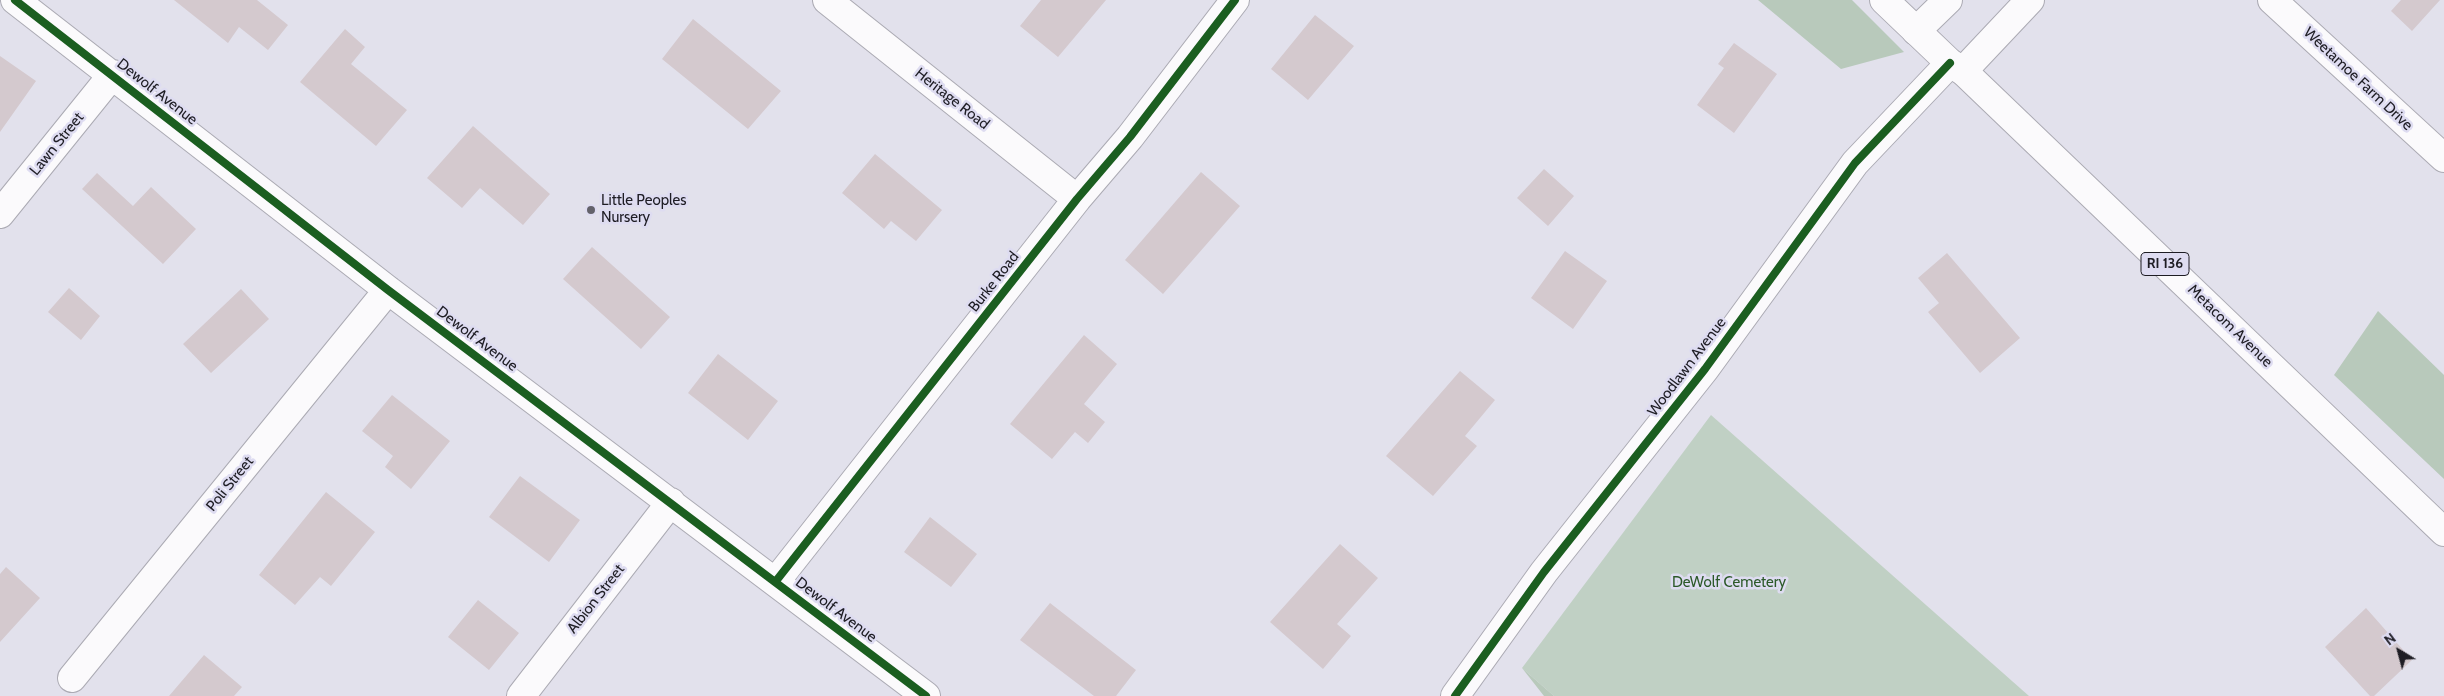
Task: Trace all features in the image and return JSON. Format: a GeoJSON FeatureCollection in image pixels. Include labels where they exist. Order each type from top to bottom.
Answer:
{"type":"FeatureCollection","features":[{"type":"Feature","properties":{"kind":"street","name":"Dewolf Avenue"},"geometry":{"type":"LineString","coordinates":[[15,0],[113,74],[388,290],[926,696]]}},
{"type":"Feature","properties":{"kind":"street","name":"Heritage Road"},"geometry":{"type":"LineString","coordinates":[[827,0],[1077,199]]}},
{"type":"Feature","properties":{"kind":"street","name":"Burke Road"},"geometry":{"type":"LineString","coordinates":[[776,581],[1077,199],[1130,137],[1234,0]]}},
{"type":"Feature","properties":{"kind":"street","name":"Metacom Avenue"},"geometry":{"type":"LineString","coordinates":[[1884,0],[1957,67],[2444,532]]}},
{"type":"Feature","properties":{"kind":"street"},"geometry":{"type":"LineString","coordinates":[[1916,31],[1948,0]]}},
{"type":"Feature","properties":{"kind":"street"},"geometry":{"type":"LineString","coordinates":[[1957,67],[2030,0]]}},
{"type":"Feature","properties":{"kind":"street","name":"Weetamoe Farm Drive"},"geometry":{"type":"LineString","coordinates":[[2272,0],[2444,158]]}},
{"type":"Feature","properties":{"kind":"street","name":"Woodlawn Avenue"},"geometry":{"type":"LineString","coordinates":[[1455,696],[1544,572],[1705,369],[1855,163],[1957,67]]}},
{"type":"Feature","properties":{"kind":"street","name":"Lawn Street"},"geometry":{"type":"LineString","coordinates":[[0,214],[113,74]]}},
{"type":"Feature","properties":{"kind":"street","name":"Poli Street"},"geometry":{"type":"LineString","coordinates":[[72,678],[388,290]]}},
{"type":"Feature","properties":{"kind":"street","name":"Albion Street"},"geometry":{"type":"LineString","coordinates":[[520,696],[671,502]]}},
{"type":"Feature","properties":{"kind":"green space"},"geometry":{"type":"Polygon","coordinates":[[[1758,0],[1852,0],[1904,52],[1841,69],[1758,0]]]}},
{"type":"Feature","properties":{"kind":"green space"},"geometry":{"type":"Polygon","coordinates":[[[2378,311],[2444,375],[2444,479],[2334,375],[2378,311]]]}},
{"type":"Feature","properties":{"kind":"green space","name":"DeWolf Cemetery"},"geometry":{"type":"Polygon","coordinates":[[[1711,415],[2029,696],[1554,696],[1522,668],[1711,415]]]}},
{"type":"Feature","properties":{"kind":"green space"},"geometry":{"type":"Polygon","coordinates":[[[1522,668],[1554,696],[1544,696],[1522,668]]]}},
{"type":"Feature","properties":{"kind":"building"},"geometry":{"type":"Polygon","coordinates":[[[174,0],[257,0],[288,25],[268,50],[239,27],[228,43],[174,0]]]}},
{"type":"Feature","properties":{"kind":"building"},"geometry":{"type":"Polygon","coordinates":[[[1041,0],[1106,0],[1058,57],[1020,26],[1041,0]]]}},
{"type":"Feature","properties":{"kind":"building"},"geometry":{"type":"Polygon","coordinates":[[[2401,0],[2440,0],[2412,31],[2391,11],[2401,0]]]}},
{"type":"Feature","properties":{"kind":"building"},"geometry":{"type":"Polygon","coordinates":[[[1315,15],[1354,46],[1308,100],[1271,69],[1315,15]]]}},
{"type":"Feature","properties":{"kind":"building"},"geometry":{"type":"Polygon","coordinates":[[[693,19],[781,91],[748,129],[662,59],[693,19]]]}},
{"type":"Feature","properties":{"kind":"building"},"geometry":{"type":"Polygon","coordinates":[[[345,29],[365,47],[351,64],[407,110],[376,146],[300,82],[345,29]]]}},
{"type":"Feature","properties":{"kind":"building"},"geometry":{"type":"Polygon","coordinates":[[[1734,43],[1777,74],[1734,133],[1697,105],[1724,68],[1718,64],[1734,43]]]}},
{"type":"Feature","properties":{"kind":"building"},"geometry":{"type":"Polygon","coordinates":[[[0,56],[36,81],[0,132],[0,56]]]}},
{"type":"Feature","properties":{"kind":"building"},"geometry":{"type":"Polygon","coordinates":[[[473,126],[550,194],[523,225],[480,188],[462,208],[427,178],[473,126]]]}},
{"type":"Feature","properties":{"kind":"building"},"geometry":{"type":"Polygon","coordinates":[[[875,154],[942,210],[916,241],[891,221],[884,229],[842,193],[875,154]]]}},
{"type":"Feature","properties":{"kind":"building"},"geometry":{"type":"Polygon","coordinates":[[[1544,169],[1574,196],[1548,226],[1517,198],[1544,169]]]}},
{"type":"Feature","properties":{"kind":"building"},"geometry":{"type":"Polygon","coordinates":[[[1201,172],[1240,206],[1163,294],[1125,260],[1201,172]]]}},
{"type":"Feature","properties":{"kind":"building"},"geometry":{"type":"Polygon","coordinates":[[[97,173],[133,206],[151,187],[196,229],[163,264],[82,189],[97,173]]]}},
{"type":"Feature","properties":{"kind":"building"},"geometry":{"type":"Polygon","coordinates":[[[592,247],[670,317],[641,349],[563,279],[592,247]]]}},
{"type":"Feature","properties":{"kind":"building"},"geometry":{"type":"Polygon","coordinates":[[[1565,251],[1607,281],[1573,329],[1531,298],[1565,251]]]}},
{"type":"Feature","properties":{"kind":"building"},"geometry":{"type":"Polygon","coordinates":[[[1947,253],[2020,338],[1980,373],[1928,312],[1939,303],[1918,278],[1947,253]]]}},
{"type":"Feature","properties":{"kind":"building"},"geometry":{"type":"Polygon","coordinates":[[[69,288],[100,316],[81,340],[48,312],[69,288]]]}},
{"type":"Feature","properties":{"kind":"building"},"geometry":{"type":"Polygon","coordinates":[[[241,289],[269,319],[211,373],[183,344],[241,289]]]}},
{"type":"Feature","properties":{"kind":"building"},"geometry":{"type":"Polygon","coordinates":[[[1084,335],[1117,364],[1084,404],[1105,422],[1088,443],[1075,432],[1052,459],[1010,424],[1084,335]]]}},
{"type":"Feature","properties":{"kind":"building"},"geometry":{"type":"Polygon","coordinates":[[[718,354],[778,401],[748,440],[688,393],[718,354]]]}},
{"type":"Feature","properties":{"kind":"building"},"geometry":{"type":"Polygon","coordinates":[[[1460,371],[1495,400],[1465,436],[1477,446],[1433,496],[1386,456],[1460,371]]]}},
{"type":"Feature","properties":{"kind":"building"},"geometry":{"type":"Polygon","coordinates":[[[392,395],[450,441],[411,489],[385,467],[393,456],[362,431],[392,395]]]}},
{"type":"Feature","properties":{"kind":"building"},"geometry":{"type":"Polygon","coordinates":[[[520,476],[580,520],[549,562],[489,517],[520,476]]]}},
{"type":"Feature","properties":{"kind":"building"},"geometry":{"type":"Polygon","coordinates":[[[326,492],[375,532],[331,586],[320,577],[295,605],[259,575],[326,492]]]}},
{"type":"Feature","properties":{"kind":"building"},"geometry":{"type":"Polygon","coordinates":[[[930,517],[977,554],[951,587],[904,552],[930,517]]]}},
{"type":"Feature","properties":{"kind":"building"},"geometry":{"type":"Polygon","coordinates":[[[1340,544],[1378,578],[1337,624],[1351,636],[1323,669],[1270,622],[1340,544]]]}},
{"type":"Feature","properties":{"kind":"building"},"geometry":{"type":"Polygon","coordinates":[[[6,567],[40,598],[0,642],[0,574],[6,567]]]}},
{"type":"Feature","properties":{"kind":"building"},"geometry":{"type":"Polygon","coordinates":[[[478,600],[519,633],[489,670],[448,637],[478,600]]]}},
{"type":"Feature","properties":{"kind":"building"},"geometry":{"type":"Polygon","coordinates":[[[1050,603],[1136,670],[1116,696],[1094,696],[1020,640],[1050,603]]]}},
{"type":"Feature","properties":{"kind":"building"},"geometry":{"type":"Polygon","coordinates":[[[2366,608],[2412,660],[2374,696],[2370,696],[2325,647],[2366,608]]]}},
{"type":"Feature","properties":{"kind":"building"},"geometry":{"type":"Polygon","coordinates":[[[204,655],[242,687],[234,696],[169,696],[204,655]]]}},
{"type":"Feature","properties":{"kind":"cycle path"},"geometry":{"type":"LineString","coordinates":[[15,0],[388,290],[926,696]]}},
{"type":"Feature","properties":{"kind":"cycle path"},"geometry":{"type":"LineString","coordinates":[[776,581],[1077,199],[1130,137],[1235,0]]}},
{"type":"Feature","properties":{"kind":"cycle path"},"geometry":{"type":"LineString","coordinates":[[1455,696],[1544,572],[1705,369],[1855,163],[1950,63]]}},
{"type":"Feature","properties":{"kind":"place","name":"Little Peoples Nursery"},"geometry":{"type":"Point","coordinates":[591,210]}}]}
